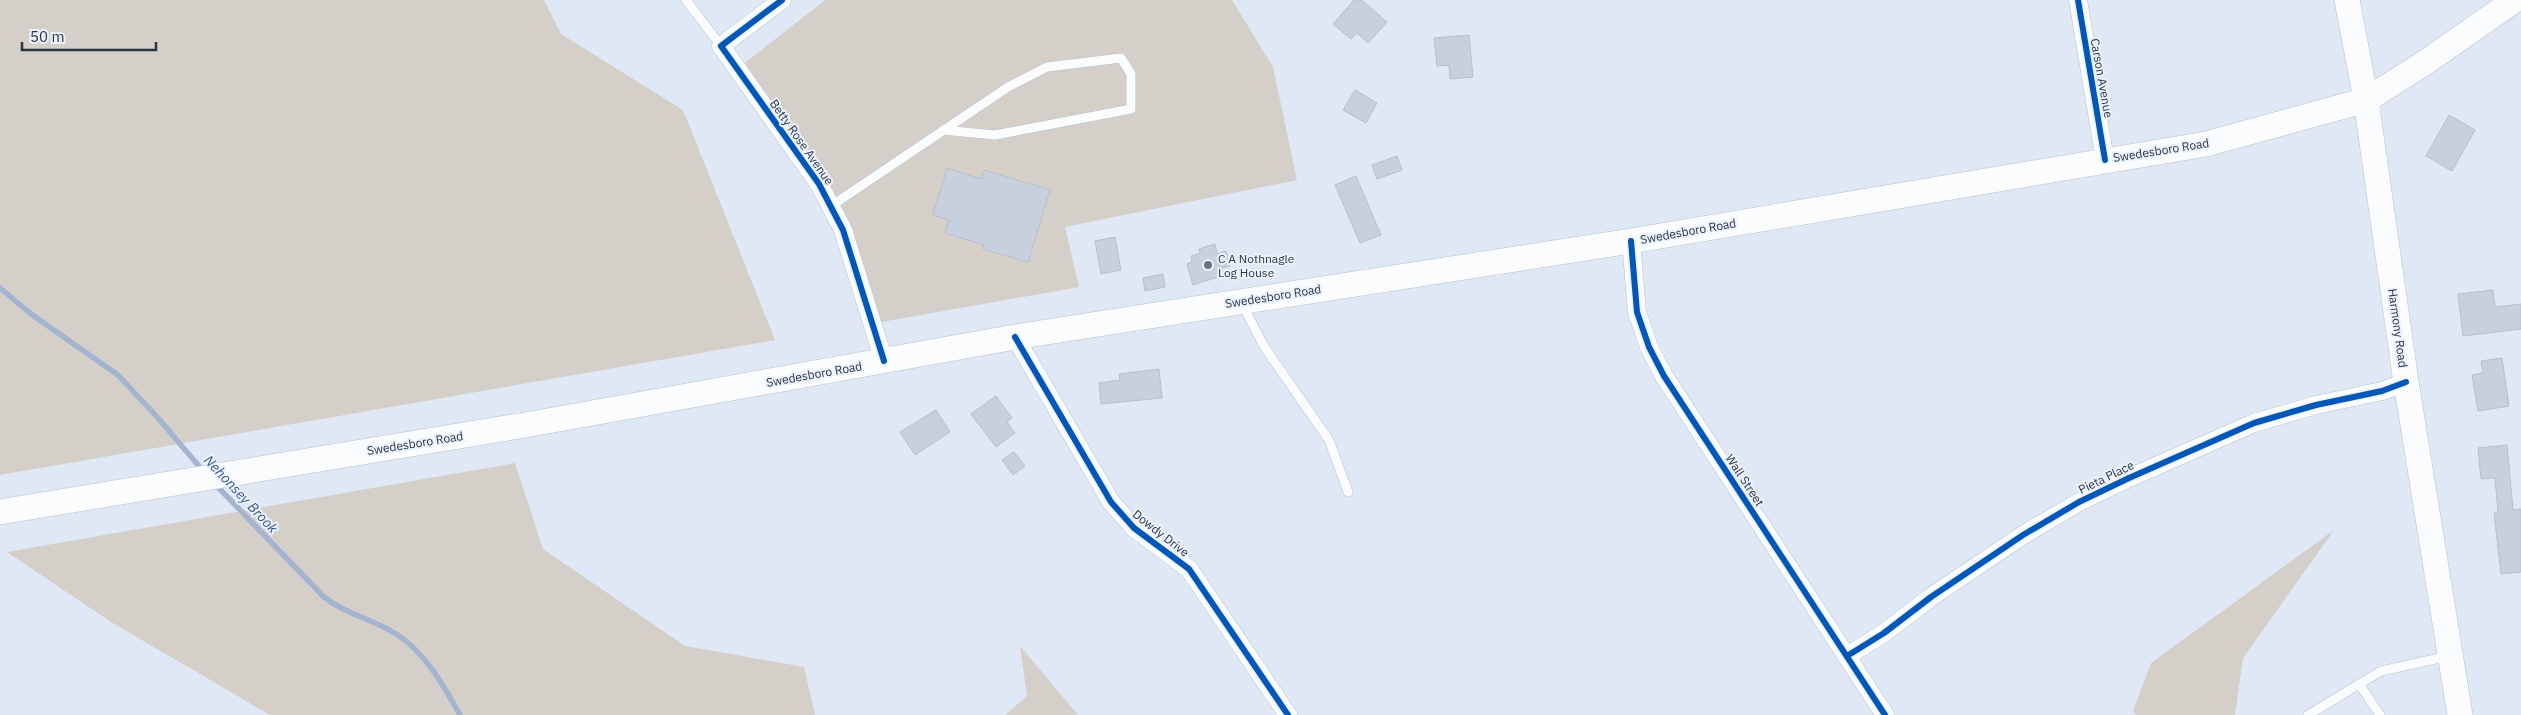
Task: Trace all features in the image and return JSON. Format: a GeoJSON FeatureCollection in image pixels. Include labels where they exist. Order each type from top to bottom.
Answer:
{"type":"FeatureCollection","features":[{"type":"Feature","properties":{"kind":"main road","name":"Harmony Road"},"geometry":{"type":"LineString","coordinates":[[2347,0],[2366,100],[2406,382],[2460,715]]}},
{"type":"Feature","properties":{"kind":"main road","name":"Swedesboro Road"},"geometry":{"type":"LineString","coordinates":[[0,512],[531,424],[1015,337],[1631,241],[2206,144],[2366,100],[2423,64],[2515,0]]}},
{"type":"Feature","properties":{"kind":"street"},"geometry":{"type":"LineString","coordinates":[[721,46],[782,0]]}},
{"type":"Feature","properties":{"kind":"street","name":"Carson Avenue"},"geometry":{"type":"LineString","coordinates":[[2078,0],[2105,160]]}},
{"type":"Feature","properties":{"kind":"street","name":"Betty Rose Avenue"},"geometry":{"type":"LineString","coordinates":[[721,46],[819,184],[831,206],[843,230],[884,361]]}},
{"type":"Feature","properties":{"kind":"street","name":"Wall Street"},"geometry":{"type":"LineString","coordinates":[[1631,241],[1637,312],[1649,347],[1664,376],[1885,715]]}},
{"type":"Feature","properties":{"kind":"street","name":"Dowdy Drive"},"geometry":{"type":"LineString","coordinates":[[1015,337],[1111,502],[1134,528],[1189,570],[1288,715]]}},
{"type":"Feature","properties":{"kind":"street","name":"Pieta Place"},"geometry":{"type":"LineString","coordinates":[[1847,656],[1884,633],[1931,597],[2023,535],[2121,482],[2254,423],[2316,405],[2382,391],[2406,382]]}},
{"type":"Feature","properties":{"kind":"lane"},"geometry":{"type":"LineString","coordinates":[[686,0],[721,46]]}},
{"type":"Feature","properties":{"kind":"lane"},"geometry":{"type":"LineString","coordinates":[[831,206],[943,130],[1008,87],[1047,67],[1120,58],[1130,74],[1131,109],[995,135],[943,130]]}},
{"type":"Feature","properties":{"kind":"lane"},"geometry":{"type":"LineString","coordinates":[[1241,301],[1265,348],[1329,440],[1348,492]]}},
{"type":"Feature","properties":{"kind":"lane"},"geometry":{"type":"LineString","coordinates":[[2308,715],[2382,671],[2449,656]]}},
{"type":"Feature","properties":{"kind":"lane"},"geometry":{"type":"LineString","coordinates":[[2359,684],[2380,715]]}},
{"type":"Feature","properties":{"kind":"shaded area"},"geometry":{"type":"Polygon","coordinates":[[[0,0],[544,0],[561,34],[683,110],[775,340],[0,475],[0,0]]]}},
{"type":"Feature","properties":{"kind":"shaded area"},"geometry":{"type":"Polygon","coordinates":[[[825,0],[1232,0],[1273,67],[1297,180],[1065,227],[1079,287],[876,323],[837,207],[741,66],[825,0]]]}},
{"type":"Feature","properties":{"kind":"shaded area"},"geometry":{"type":"Polygon","coordinates":[[[515,463],[543,549],[685,646],[804,667],[815,715],[270,715],[111,622],[7,552],[515,463]]]}},
{"type":"Feature","properties":{"kind":"shaded area"},"geometry":{"type":"Polygon","coordinates":[[[2334,530],[2243,658],[2235,715],[2136,715],[2133,711],[2151,663],[2334,530]]]}},
{"type":"Feature","properties":{"kind":"shaded area"},"geometry":{"type":"Polygon","coordinates":[[[1020,646],[1078,715],[1005,715],[1027,696],[1020,646]]]}},
{"type":"Feature","properties":{"kind":"building"},"geometry":{"type":"Polygon","coordinates":[[[1354,0],[1362,0],[1387,22],[1368,43],[1357,33],[1351,39],[1333,24],[1354,0]]]}},
{"type":"Feature","properties":{"kind":"building"},"geometry":{"type":"Polygon","coordinates":[[[1469,35],[1473,77],[1450,79],[1449,65],[1437,66],[1434,38],[1469,35]]]}},
{"type":"Feature","properties":{"kind":"building"},"geometry":{"type":"Polygon","coordinates":[[[1355,90],[1377,103],[1366,123],[1343,110],[1355,90]]]}},
{"type":"Feature","properties":{"kind":"building"},"geometry":{"type":"Polygon","coordinates":[[[2449,115],[2475,130],[2452,171],[2426,156],[2449,115]]]}},
{"type":"Feature","properties":{"kind":"building"},"geometry":{"type":"Polygon","coordinates":[[[1397,156],[1402,170],[1377,179],[1372,165],[1397,156]]]}},
{"type":"Feature","properties":{"kind":"building"},"geometry":{"type":"Polygon","coordinates":[[[947,168],[981,179],[984,170],[1050,190],[1028,262],[983,249],[984,245],[945,233],[949,220],[933,215],[947,168]]]}},
{"type":"Feature","properties":{"kind":"building"},"geometry":{"type":"Polygon","coordinates":[[[1356,176],[1381,235],[1360,243],[1335,185],[1356,176]]]}},
{"type":"Feature","properties":{"kind":"building"},"geometry":{"type":"Polygon","coordinates":[[[1115,237],[1121,270],[1101,274],[1095,241],[1115,237]]]}},
{"type":"Feature","properties":{"kind":"building","name":"C A Nothnagle Log House"},"geometry":{"type":"Polygon","coordinates":[[[1215,244],[1217,254],[1226,251],[1230,266],[1219,269],[1221,276],[1193,285],[1187,264],[1192,262],[1191,256],[1200,253],[1199,249],[1215,244]]]}},
{"type":"Feature","properties":{"kind":"building"},"geometry":{"type":"Polygon","coordinates":[[[1163,274],[1165,287],[1145,291],[1143,278],[1163,274]]]}},
{"type":"Feature","properties":{"kind":"building"},"geometry":{"type":"Polygon","coordinates":[[[2493,290],[2495,307],[2521,304],[2521,329],[2463,336],[2458,294],[2493,290]]]}},
{"type":"Feature","properties":{"kind":"building"},"geometry":{"type":"Polygon","coordinates":[[[2502,358],[2509,406],[2478,411],[2472,375],[2483,373],[2481,361],[2502,358]]]}},
{"type":"Feature","properties":{"kind":"building"},"geometry":{"type":"Polygon","coordinates":[[[1159,369],[1162,398],[1101,404],[1099,383],[1120,380],[1119,374],[1159,369]]]}},
{"type":"Feature","properties":{"kind":"building"},"geometry":{"type":"Polygon","coordinates":[[[996,396],[1012,418],[1007,422],[1015,433],[996,447],[971,414],[996,396]]]}},
{"type":"Feature","properties":{"kind":"building"},"geometry":{"type":"Polygon","coordinates":[[[936,410],[950,432],[915,455],[900,432],[936,410]]]}},
{"type":"Feature","properties":{"kind":"building"},"geometry":{"type":"Polygon","coordinates":[[[2507,445],[2513,510],[2521,509],[2521,572],[2501,574],[2494,513],[2498,512],[2495,478],[2481,479],[2478,448],[2507,445]]]}},
{"type":"Feature","properties":{"kind":"building"},"geometry":{"type":"Polygon","coordinates":[[[1014,452],[1025,466],[1013,475],[1002,460],[1014,452]]]}},
{"type":"Feature","properties":{"kind":"waterway","name":"Nehonsey Brook"},"geometry":{"type":"LineString","coordinates":[[0,288],[31,314],[118,375],[204,472]]}},
{"type":"Feature","properties":{"kind":"waterway","name":"Nehonsey Brook"},"geometry":{"type":"LineString","coordinates":[[215,484],[324,597],[342,608],[396,634],[416,650],[433,670],[460,715]]}},
{"type":"Feature","properties":{"kind":"cycle path"},"geometry":{"type":"LineString","coordinates":[[782,0],[721,46],[819,184],[843,230],[884,361]]}},
{"type":"Feature","properties":{"kind":"cycle path"},"geometry":{"type":"LineString","coordinates":[[2078,0],[2105,160]]}},
{"type":"Feature","properties":{"kind":"cycle path"},"geometry":{"type":"LineString","coordinates":[[1631,241],[1637,312],[1649,347],[1664,376],[1885,715]]}},
{"type":"Feature","properties":{"kind":"cycle path"},"geometry":{"type":"LineString","coordinates":[[1015,337],[1111,502],[1134,528],[1189,569],[1288,715]]}},
{"type":"Feature","properties":{"kind":"cycle path"},"geometry":{"type":"LineString","coordinates":[[1847,656],[1884,633],[1931,597],[2023,535],[2079,502],[2254,423],[2316,405],[2382,391],[2406,382]]}},
{"type":"Feature","properties":{"kind":"place","name":"C A Nothnagle Log House"},"geometry":{"type":"Point","coordinates":[1208,265]}}]}
